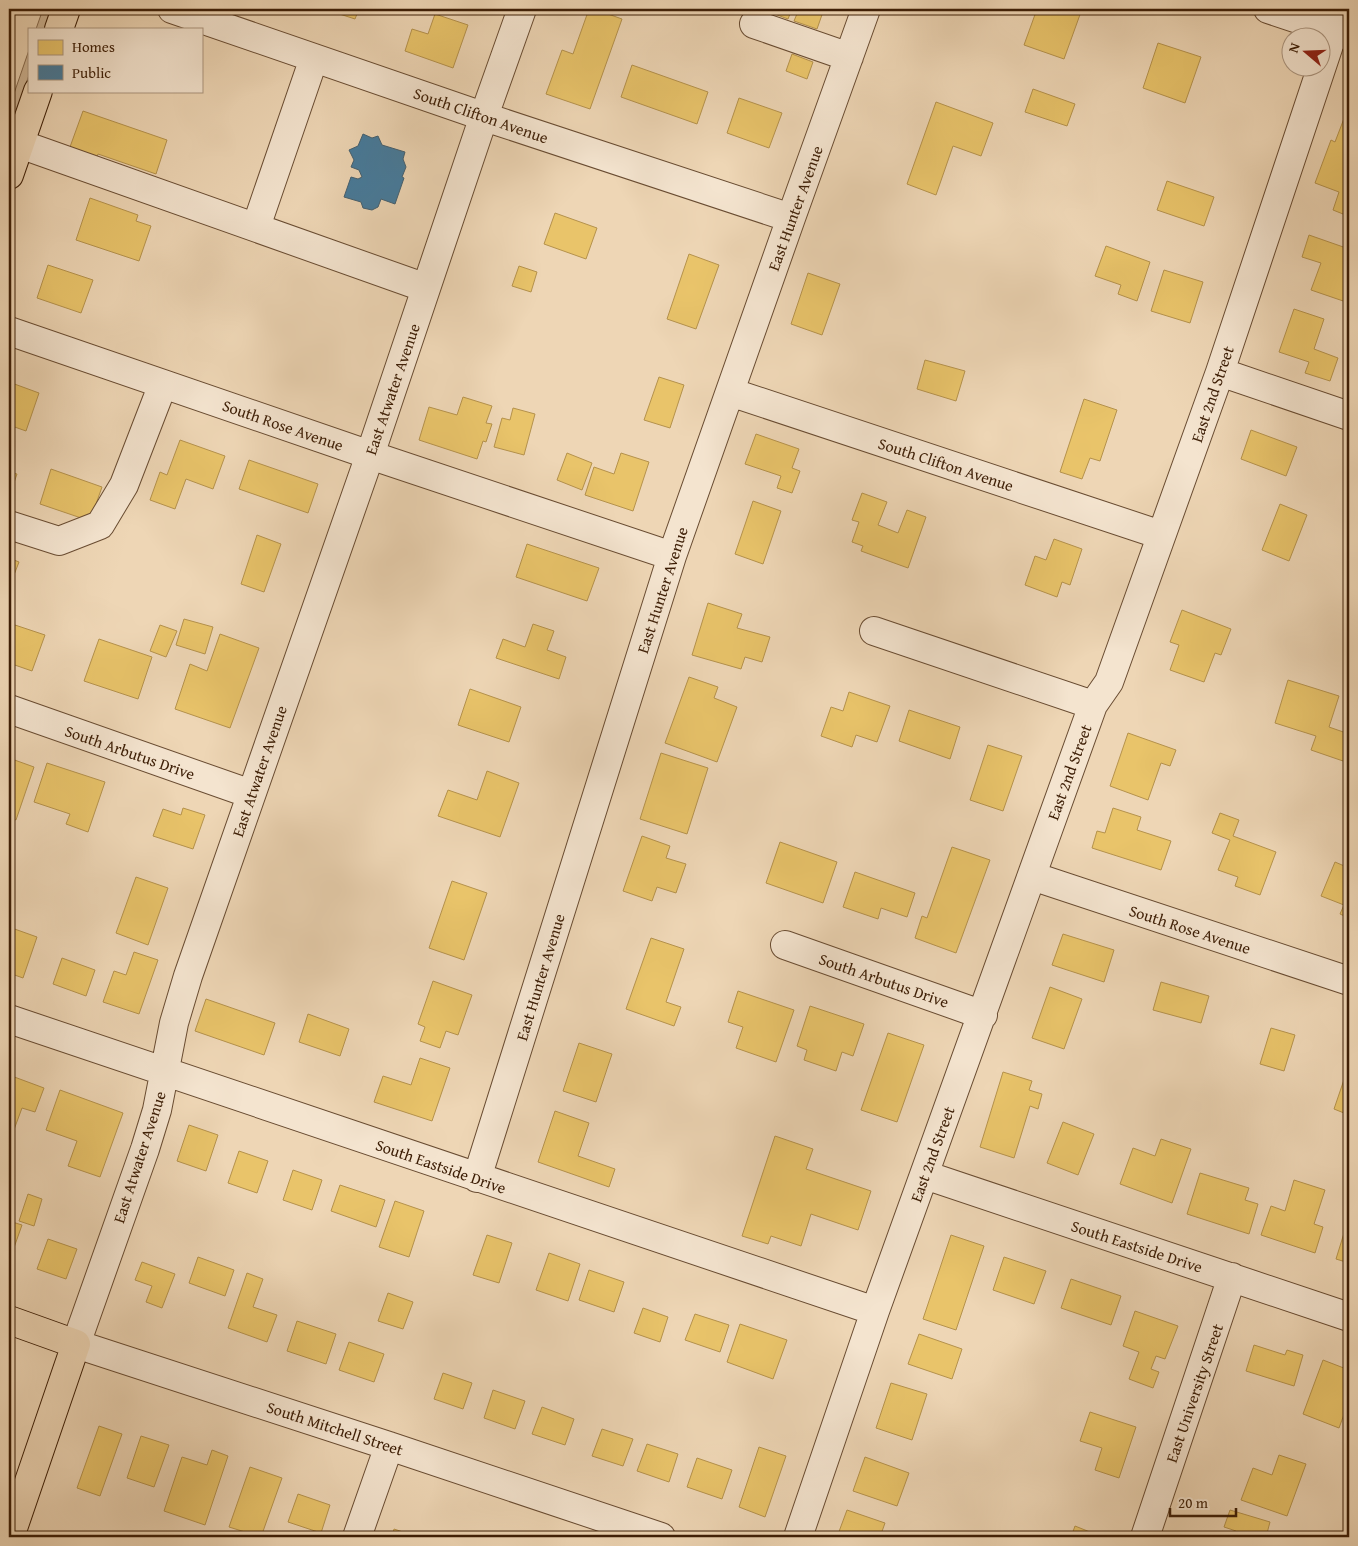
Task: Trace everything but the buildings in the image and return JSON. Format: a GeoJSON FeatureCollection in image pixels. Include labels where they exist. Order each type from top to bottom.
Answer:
{"type":"FeatureCollection","features":[{"type":"Feature","properties":{"kind":"main road"},"geometry":{"type":"LineString","coordinates":[[59,28],[66,9]]}},
{"type":"Feature","properties":{"kind":"main road"},"geometry":{"type":"LineString","coordinates":[[9,176],[38,92]]}},
{"type":"Feature","properties":{"kind":"main road","name":"South Mitchell Street"},"geometry":{"type":"LineString","coordinates":[[9,1320],[76,1344]]}},
{"type":"Feature","properties":{"kind":"main road","name":"East Atwater Avenue"},"geometry":{"type":"LineString","coordinates":[[10,1537],[76,1344]]}},
{"type":"Feature","properties":{"kind":"street","name":"South Clifton Avenue"},"geometry":{"type":"LineString","coordinates":[[172,9],[484,116],[791,218]]}},
{"type":"Feature","properties":{"kind":"street","name":"East Atwater Avenue"},"geometry":{"type":"LineString","coordinates":[[76,1344],[145,1150],[165,1073],[174,1023],[188,976],[370,455],[522,9]]}},
{"type":"Feature","properties":{"kind":"street","name":"East Hunter Avenue"},"geometry":{"type":"LineString","coordinates":[[477,1178],[672,556],[866,9]]}},
{"type":"Feature","properties":{"kind":"street"},"geometry":{"type":"LineString","coordinates":[[1268,9],[1341,25]]}},
{"type":"Feature","properties":{"kind":"street"},"geometry":{"type":"LineString","coordinates":[[754,24],[849,57]]}},
{"type":"Feature","properties":{"kind":"street","name":"East 2nd Street"},"geometry":{"type":"LineString","coordinates":[[798,1537],[875,1312],[1093,705],[1109,682],[1162,535],[1341,25]]}},
{"type":"Feature","properties":{"kind":"street"},"geometry":{"type":"LineString","coordinates":[[256,228],[314,58]]}},
{"type":"Feature","properties":{"kind":"street"},"geometry":{"type":"LineString","coordinates":[[20,144],[426,288]]}},
{"type":"Feature","properties":{"kind":"street","name":"South Rose Avenue"},"geometry":{"type":"LineString","coordinates":[[9,331],[672,556]]}},
{"type":"Feature","properties":{"kind":"street"},"geometry":{"type":"LineString","coordinates":[[1220,372],[1349,416]]}},
{"type":"Feature","properties":{"kind":"street"},"geometry":{"type":"LineString","coordinates":[[9,525],[59,541],[100,525],[124,485],[163,384]]}},
{"type":"Feature","properties":{"kind":"street","name":"South Clifton Avenue"},"geometry":{"type":"LineString","coordinates":[[730,392],[1162,535]]}},
{"type":"Feature","properties":{"kind":"street"},"geometry":{"type":"LineString","coordinates":[[874,632],[1093,705]]}},
{"type":"Feature","properties":{"kind":"street","name":"South Arbutus Drive"},"geometry":{"type":"LineString","coordinates":[[9,709],[251,794]]}},
{"type":"Feature","properties":{"kind":"street","name":"South Rose Avenue"},"geometry":{"type":"LineString","coordinates":[[1032,876],[1349,981]]}},
{"type":"Feature","properties":{"kind":"street","name":"South Arbutus Drive"},"geometry":{"type":"LineString","coordinates":[[785,945],[983,1015]]}},
{"type":"Feature","properties":{"kind":"street","name":"South Eastside Drive"},"geometry":{"type":"LineString","coordinates":[[9,1019],[875,1312]]}},
{"type":"Feature","properties":{"kind":"street","name":"South Eastside Drive"},"geometry":{"type":"LineString","coordinates":[[925,1175],[1349,1317]]}},
{"type":"Feature","properties":{"kind":"street","name":"East University Street"},"geometry":{"type":"LineString","coordinates":[[1145,1537],[1232,1278]]}},
{"type":"Feature","properties":{"kind":"street","name":"South Mitchell Street"},"geometry":{"type":"LineString","coordinates":[[76,1344],[661,1537]]}},
{"type":"Feature","properties":{"kind":"street"},"geometry":{"type":"LineString","coordinates":[[357,1537],[389,1446]]}},
{"type":"Feature","properties":{"kind":"shaded area"},"geometry":{"type":"Polygon","coordinates":[[[43,9],[51,9],[45,28],[36,28],[43,9]]]}},
{"type":"Feature","properties":{"kind":"shaded area"},"geometry":{"type":"Polygon","coordinates":[[[28,53],[28,78],[9,133],[9,108],[28,53]]]}}]}
